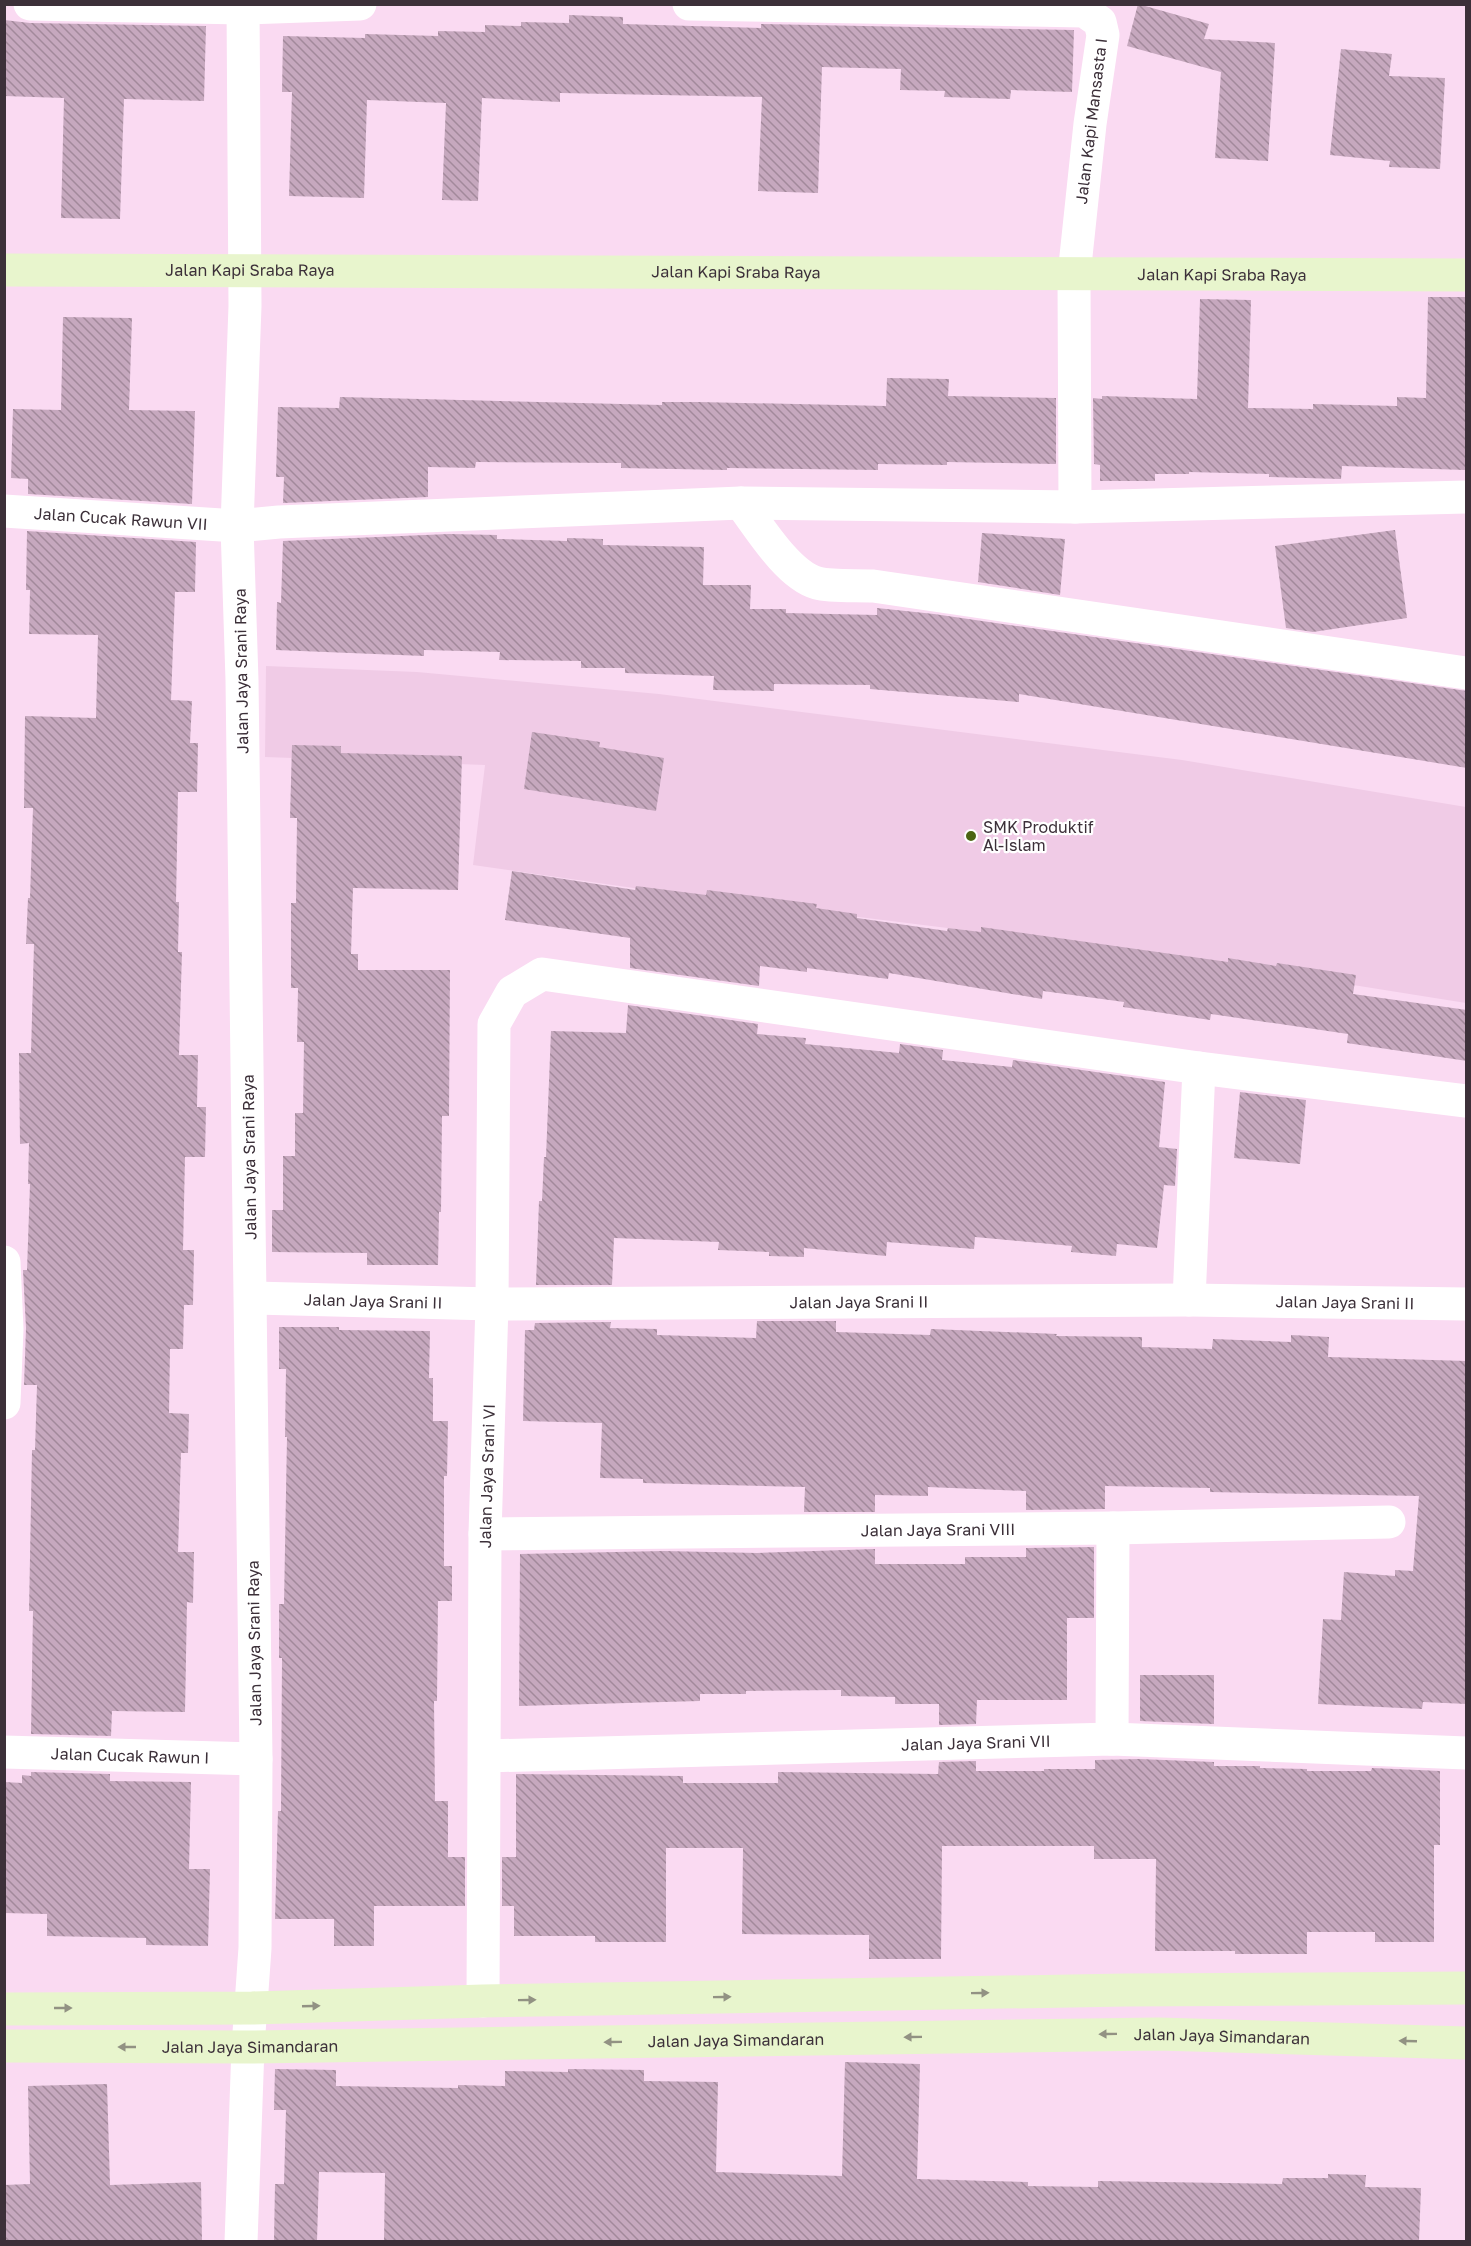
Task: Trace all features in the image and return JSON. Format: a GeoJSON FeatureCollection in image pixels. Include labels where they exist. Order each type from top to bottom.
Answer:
{"type":"FeatureCollection","features":[{"type":"Feature","properties":{"kind":"street"},"geometry":{"type":"LineString","coordinates":[[30,4],[243,6],[360,4]]}},
{"type":"Feature","properties":{"kind":"street","name":"Jalan Kapi Mansasta I"},"geometry":{"type":"LineString","coordinates":[[689,4],[1084,11],[1100,22],[1103,34],[1090,124],[1074,275]]}},
{"type":"Feature","properties":{"kind":"street","name":"Jalan Jaya Srani Raya"},"geometry":{"type":"LineString","coordinates":[[241,2241],[248,2048],[255,1948],[256,1759],[242,692],[237,526],[245,306],[243,6]]}},
{"type":"Feature","properties":{"kind":"street","name":"Jalan Kapi Sraba Raya"},"geometry":{"type":"LineString","coordinates":[[4,270],[245,269],[1074,275],[1467,274]]}},
{"type":"Feature","properties":{"kind":"street"},"geometry":{"type":"LineString","coordinates":[[1074,275],[1075,507]]}},
{"type":"Feature","properties":{"kind":"street","name":"Jalan Cucak Rawun VII"},"geometry":{"type":"LineString","coordinates":[[4,511],[237,526],[279,522],[741,504],[1075,507],[1467,497]]}},
{"type":"Feature","properties":{"kind":"street"},"geometry":{"type":"LineString","coordinates":[[741,504],[788,562],[800,574],[817,583],[873,586],[1467,673]]}},
{"type":"Feature","properties":{"kind":"street","name":"Jalan Jaya Srani VI"},"geometry":{"type":"LineString","coordinates":[[483,2001],[486,1756],[485,1534],[492,1304],[494,1024],[512,992],[542,974],[1199,1068]]}},
{"type":"Feature","properties":{"kind":"street"},"geometry":{"type":"LineString","coordinates":[[1189,1300],[1199,1068],[1467,1101]]}},
{"type":"Feature","properties":{"kind":"street"},"geometry":{"type":"LineString","coordinates":[[4,1262],[6,1329],[4,1403]]}},
{"type":"Feature","properties":{"kind":"street","name":"Jalan Jaya Srani II"},"geometry":{"type":"LineString","coordinates":[[251,1298],[492,1304],[1189,1300],[1467,1304]]}},
{"type":"Feature","properties":{"kind":"street","name":"Jalan Jaya Srani VIII"},"geometry":{"type":"LineString","coordinates":[[485,1534],[1113,1528],[1389,1522]]}},
{"type":"Feature","properties":{"kind":"street"},"geometry":{"type":"LineString","coordinates":[[1112,1739],[1113,1528]]}},
{"type":"Feature","properties":{"kind":"street","name":"Jalan Jaya Srani VII"},"geometry":{"type":"LineString","coordinates":[[486,1756],[1112,1739],[1467,1753]]}},
{"type":"Feature","properties":{"kind":"street","name":"Jalan Cucak Rawun I"},"geometry":{"type":"LineString","coordinates":[[4,1752],[256,1759]]}},
{"type":"Feature","properties":{"kind":"street"},"geometry":{"type":"LineString","coordinates":[[4,2009],[252,2008],[483,2001],[1102,1991],[1467,1988]]}},
{"type":"Feature","properties":{"kind":"street","name":"Jalan Jaya Simandaran"},"geometry":{"type":"LineString","coordinates":[[4,2046],[248,2048],[1158,2034],[1467,2043]]}},
{"type":"Feature","properties":{"kind":"shaded area","name":"SMK Produktif Al-Islam"},"geometry":{"type":"Polygon","coordinates":[[[266,666],[417,672],[659,694],[1182,760],[1466,807],[1466,1003],[1165,955],[689,896],[473,865],[485,765],[265,757],[266,666]]]}},
{"type":"Feature","properties":{"kind":"building"},"geometry":{"type":"Polygon","coordinates":[[[1138,4],[1209,24],[1204,39],[1275,43],[1268,161],[1215,158],[1221,72],[1127,46],[1138,4]]]}},
{"type":"Feature","properties":{"kind":"building"},"geometry":{"type":"Polygon","coordinates":[[[569,15],[623,17],[623,24],[761,28],[761,24],[1074,30],[1072,92],[1011,90],[1010,99],[944,97],[945,91],[900,90],[901,69],[822,67],[818,193],[758,191],[762,97],[560,93],[560,102],[482,98],[478,201],[442,200],[446,103],[367,100],[364,198],[289,196],[292,92],[282,92],[283,36],[365,38],[365,34],[438,36],[438,31],[485,32],[485,25],[521,26],[521,22],[569,23],[569,15]]]}},
{"type":"Feature","properties":{"kind":"building"},"geometry":{"type":"Polygon","coordinates":[[[4,20],[30,23],[206,26],[204,101],[124,99],[120,219],[61,218],[64,98],[4,96],[4,20]]]}},
{"type":"Feature","properties":{"kind":"building"},"geometry":{"type":"Polygon","coordinates":[[[1341,49],[1392,54],[1389,76],[1445,78],[1440,169],[1389,167],[1390,161],[1330,155],[1341,49]]]}},
{"type":"Feature","properties":{"kind":"building"},"geometry":{"type":"Polygon","coordinates":[[[1428,297],[1467,297],[1465,470],[1342,466],[1341,479],[1189,472],[1189,474],[1155,474],[1155,481],[1100,481],[1100,465],[1094,464],[1093,398],[1102,399],[1102,396],[1197,399],[1200,299],[1251,300],[1248,408],[1313,409],[1313,404],[1397,406],[1397,397],[1426,398],[1428,297]]]}},
{"type":"Feature","properties":{"kind":"building"},"geometry":{"type":"Polygon","coordinates":[[[63,317],[132,318],[129,410],[195,411],[192,504],[28,494],[28,479],[11,478],[13,409],[61,410],[63,317]]]}},
{"type":"Feature","properties":{"kind":"building"},"geometry":{"type":"Polygon","coordinates":[[[887,378],[949,379],[948,396],[1056,398],[1056,464],[947,462],[947,465],[878,464],[878,470],[727,468],[727,470],[621,468],[621,463],[476,462],[475,468],[428,467],[428,497],[283,503],[284,477],[276,477],[278,407],[339,408],[340,397],[662,405],[662,402],[699,402],[886,406],[887,378]]]}},
{"type":"Feature","properties":{"kind":"building"},"geometry":{"type":"Polygon","coordinates":[[[1395,530],[1407,618],[1313,632],[1286,628],[1275,546],[1395,530]]]}},
{"type":"Feature","properties":{"kind":"building"},"geometry":{"type":"Polygon","coordinates":[[[27,531],[196,542],[195,592],[175,592],[171,700],[192,701],[190,743],[198,743],[197,792],[178,792],[176,902],[179,902],[178,952],[182,952],[179,1055],[198,1055],[197,1107],[206,1107],[205,1157],[185,1157],[183,1250],[194,1250],[193,1305],[184,1305],[183,1349],[170,1349],[169,1413],[189,1414],[188,1453],[181,1453],[178,1552],[194,1552],[193,1603],[187,1602],[185,1712],[112,1711],[111,1736],[31,1734],[33,1611],[29,1611],[32,1450],[35,1450],[37,1385],[24,1385],[26,1328],[23,1270],[27,1270],[30,1184],[28,1184],[29,1143],[20,1144],[19,1053],[31,1053],[34,944],[26,944],[33,808],[24,808],[25,716],[96,718],[98,635],[29,634],[30,590],[26,590],[27,531]]]}},
{"type":"Feature","properties":{"kind":"building"},"geometry":{"type":"Polygon","coordinates":[[[982,533],[1065,539],[1060,595],[978,582],[982,533]]]}},
{"type":"Feature","properties":{"kind":"building"},"geometry":{"type":"Polygon","coordinates":[[[449,534],[497,535],[497,539],[567,541],[567,538],[603,539],[603,545],[704,547],[703,585],[751,585],[750,609],[786,609],[786,613],[877,615],[877,608],[934,614],[1467,691],[1467,768],[1019,694],[1019,702],[870,689],[870,685],[774,684],[774,691],[713,690],[714,676],[625,673],[625,668],[581,668],[581,661],[499,660],[500,652],[424,650],[424,656],[276,650],[277,602],[281,603],[283,541],[449,534]]]}},
{"type":"Feature","properties":{"kind":"building"},"geometry":{"type":"Polygon","coordinates":[[[532,732],[600,742],[599,747],[664,758],[656,811],[524,789],[532,732]]]}},
{"type":"Feature","properties":{"kind":"building"},"geometry":{"type":"Polygon","coordinates":[[[292,745],[341,746],[341,753],[462,756],[458,890],[353,888],[351,954],[358,954],[358,970],[450,970],[449,1116],[442,1116],[438,1265],[367,1265],[367,1253],[272,1252],[272,1210],[283,1210],[283,1156],[295,1156],[295,1113],[303,1113],[304,1042],[297,1042],[298,988],[291,988],[291,903],[296,903],[297,818],[290,818],[292,745]]]}},
{"type":"Feature","properties":{"kind":"building"},"geometry":{"type":"Polygon","coordinates":[[[512,871],[635,890],[636,886],[706,895],[707,890],[817,904],[816,908],[857,914],[857,918],[947,931],[948,928],[981,932],[981,927],[1228,962],[1228,958],[1356,975],[1353,994],[1467,1010],[1467,1061],[1347,1043],[1348,1034],[1211,1014],[1210,1020],[1123,1007],[1124,1002],[1043,991],[1042,999],[889,973],[888,979],[807,968],[807,972],[760,966],[759,986],[630,968],[630,938],[505,920],[512,871]]]}},
{"type":"Feature","properties":{"kind":"building"},"geometry":{"type":"Polygon","coordinates":[[[628,1005],[758,1024],[757,1034],[806,1038],[805,1044],[899,1053],[900,1044],[943,1050],[942,1060],[1012,1067],[1013,1060],[1165,1082],[1159,1147],[1177,1149],[1175,1186],[1164,1185],[1157,1248],[1117,1244],[1116,1256],[1071,1252],[1072,1246],[975,1237],[974,1249],[887,1242],[886,1256],[804,1248],[804,1257],[769,1256],[769,1252],[718,1250],[719,1242],[614,1238],[612,1285],[536,1285],[539,1201],[542,1201],[544,1157],[546,1157],[551,1031],[626,1033],[628,1005]]]}},
{"type":"Feature","properties":{"kind":"building"},"geometry":{"type":"Polygon","coordinates":[[[1240,1092],[1306,1100],[1300,1164],[1234,1158],[1240,1092]]]}},
{"type":"Feature","properties":{"kind":"building"},"geometry":{"type":"Polygon","coordinates":[[[757,1321],[836,1321],[836,1332],[930,1335],[931,1329],[1057,1334],[1056,1336],[1142,1337],[1142,1347],[1212,1349],[1213,1339],[1291,1342],[1291,1335],[1329,1337],[1328,1357],[1467,1361],[1467,1704],[1423,1702],[1422,1709],[1318,1704],[1323,1619],[1341,1620],[1344,1572],[1395,1576],[1395,1570],[1413,1571],[1419,1496],[1210,1492],[1210,1488],[1105,1486],[1105,1509],[1026,1510],[1026,1491],[928,1487],[928,1496],[875,1495],[875,1512],[804,1512],[805,1487],[643,1483],[643,1479],[600,1478],[602,1423],[523,1421],[525,1330],[534,1330],[535,1323],[611,1322],[610,1328],[657,1329],[657,1335],[756,1338],[757,1321]]]}},
{"type":"Feature","properties":{"kind":"building"},"geometry":{"type":"Polygon","coordinates":[[[279,1327],[430,1331],[429,1378],[433,1378],[433,1421],[448,1421],[447,1476],[444,1476],[444,1566],[452,1566],[452,1601],[438,1601],[437,1701],[434,1701],[435,1801],[448,1801],[448,1857],[465,1857],[465,1906],[374,1906],[374,1946],[334,1946],[334,1919],[275,1919],[278,1811],[281,1811],[282,1658],[279,1658],[279,1604],[284,1604],[287,1437],[285,1437],[286,1369],[279,1369],[279,1327]]]}},
{"type":"Feature","properties":{"kind":"building"},"geometry":{"type":"Polygon","coordinates":[[[1094,1547],[1094,1618],[1067,1618],[1067,1700],[977,1700],[976,1724],[939,1725],[939,1704],[895,1704],[895,1697],[841,1696],[841,1690],[700,1694],[700,1701],[519,1706],[520,1554],[664,1551],[757,1553],[875,1549],[875,1564],[965,1564],[965,1557],[1026,1557],[1026,1548],[1094,1547]]]}},
{"type":"Feature","properties":{"kind":"building"},"geometry":{"type":"Polygon","coordinates":[[[1140,1675],[1214,1675],[1214,1724],[1140,1721],[1140,1675]]]}},
{"type":"Feature","properties":{"kind":"building"},"geometry":{"type":"Polygon","coordinates":[[[1095,1760],[1214,1762],[1214,1766],[1260,1766],[1260,1768],[1307,1769],[1307,1771],[1371,1771],[1372,1768],[1440,1771],[1440,1845],[1434,1845],[1434,1942],[1375,1942],[1375,1932],[1307,1932],[1307,1954],[1155,1951],[1156,1859],[1094,1859],[1094,1846],[942,1846],[941,1959],[869,1959],[869,1935],[742,1934],[743,1848],[666,1848],[666,1942],[595,1942],[595,1936],[514,1936],[514,1906],[502,1906],[502,1857],[516,1857],[516,1774],[683,1776],[683,1783],[778,1783],[778,1772],[938,1774],[939,1762],[976,1761],[976,1771],[1044,1771],[1044,1769],[1095,1769],[1095,1760]]]}},
{"type":"Feature","properties":{"kind":"building"},"geometry":{"type":"Polygon","coordinates":[[[31,1772],[110,1774],[110,1781],[191,1782],[189,1869],[210,1869],[208,1946],[146,1945],[146,1938],[47,1936],[47,1914],[4,1913],[4,1782],[22,1783],[22,1775],[31,1776],[31,1772]]]}},
{"type":"Feature","properties":{"kind":"building"},"geometry":{"type":"Polygon","coordinates":[[[845,2062],[920,2064],[917,2179],[1028,2182],[1028,2186],[1098,2187],[1098,2181],[1282,2184],[1283,2178],[1328,2178],[1328,2174],[1366,2175],[1365,2187],[1421,2188],[1419,2241],[384,2241],[385,2173],[319,2172],[317,2241],[274,2241],[275,2184],[284,2184],[286,2110],[274,2110],[275,2069],[336,2070],[336,2086],[458,2088],[458,2085],[505,2086],[505,2071],[568,2072],[568,2069],[644,2070],[644,2081],[718,2082],[716,2172],[842,2176],[845,2062]]]}},
{"type":"Feature","properties":{"kind":"building"},"geometry":{"type":"Polygon","coordinates":[[[107,2084],[110,2185],[201,2182],[202,2241],[4,2241],[4,2185],[30,2184],[28,2086],[107,2084]]]}},
{"type":"Feature","properties":{"kind":"place","name":"SMK Produktif Al-Islam"},"geometry":{"type":"Point","coordinates":[971,836]}}]}
